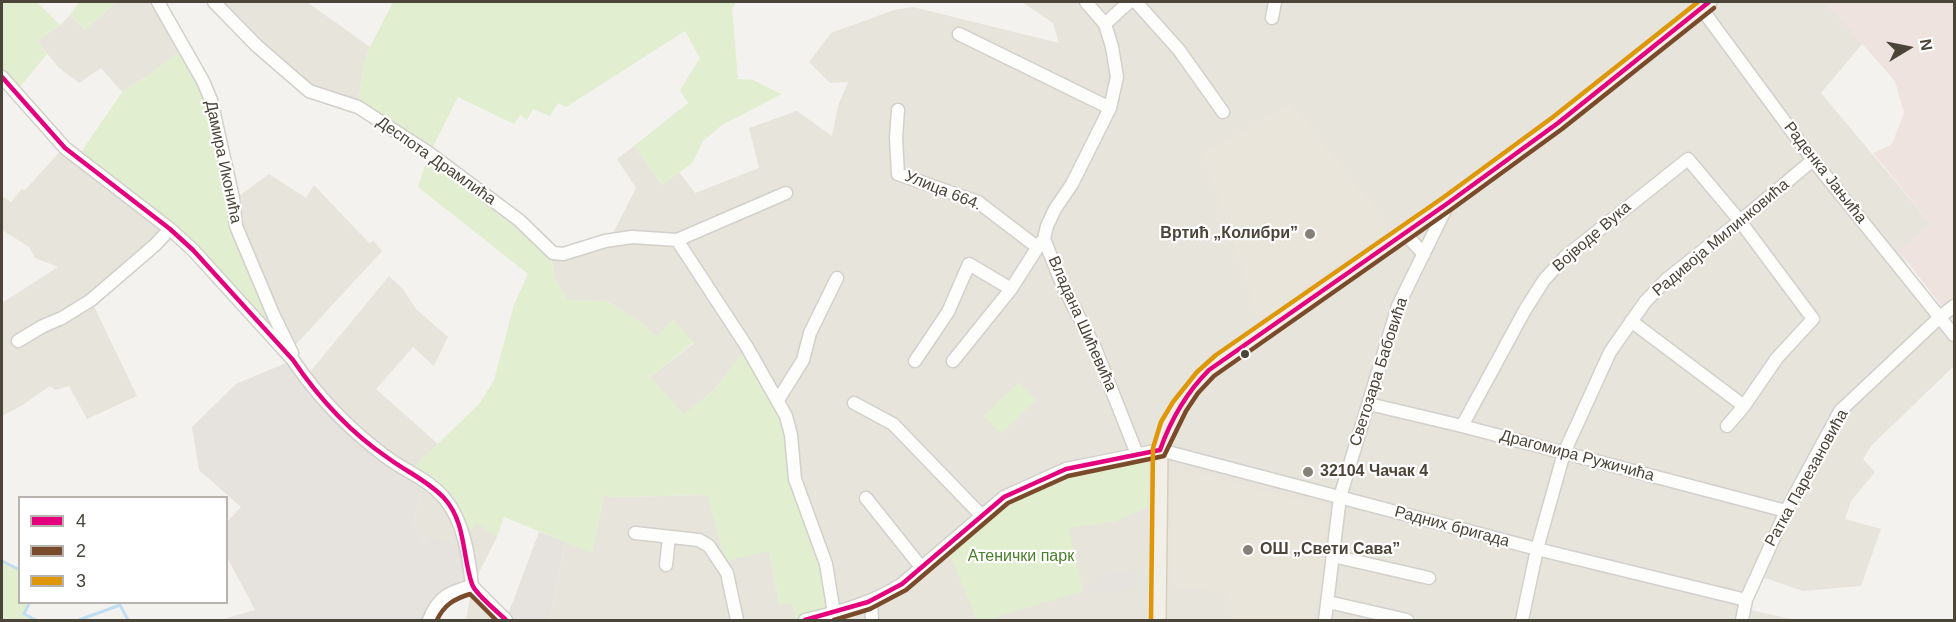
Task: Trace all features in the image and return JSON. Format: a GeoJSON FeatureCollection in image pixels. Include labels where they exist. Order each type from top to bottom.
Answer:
{"type":"FeatureCollection","features":[{"type":"Feature","properties":{"kind":"main road"},"geometry":{"type":"LineString","coordinates":[[1158,621],[1160,450],[1168,425],[1179,406],[1209,370],[1405,234],[1558,123],[1705,5]]}},
{"type":"Feature","properties":{"kind":"street","name":"Дамира Иконића"},"geometry":{"type":"LineString","coordinates":[[158,2],[203,81],[211,100],[233,198],[236,226],[273,314],[291,350],[293,360]]}},
{"type":"Feature","properties":{"kind":"street","name":"Деспота Драмлића"},"geometry":{"type":"LineString","coordinates":[[214,2],[257,46],[309,91],[358,107],[429,153],[519,220],[553,253],[563,254],[605,241],[626,238],[648,237],[677,240],[786,193]]}},
{"type":"Feature","properties":{"kind":"street","name":"Владана Шићевића"},"geometry":{"type":"LineString","coordinates":[[1086,2],[1105,24],[1117,77],[1110,108],[1072,184],[1054,209],[1041,243],[1095,348],[1137,454]]}},
{"type":"Feature","properties":{"kind":"street"},"geometry":{"type":"LineString","coordinates":[[1105,24],[1129,2]]}},
{"type":"Feature","properties":{"kind":"street"},"geometry":{"type":"LineString","coordinates":[[1136,2],[1179,50],[1223,112]]}},
{"type":"Feature","properties":{"kind":"street"},"geometry":{"type":"LineString","coordinates":[[1272,18],[1275,2]]}},
{"type":"Feature","properties":{"kind":"street","name":"Раденка Јањића"},"geometry":{"type":"LineString","coordinates":[[1705,5],[1813,160],[1954,335]]}},
{"type":"Feature","properties":{"kind":"street"},"geometry":{"type":"LineString","coordinates":[[959,34],[1110,108]]}},
{"type":"Feature","properties":{"kind":"street"},"geometry":{"type":"LineString","coordinates":[[2,77],[64,148],[170,229],[293,360],[333,412],[387,458],[422,479],[444,498],[461,528],[472,586],[506,621]]}},
{"type":"Feature","properties":{"kind":"street","name":"Улица 664."},"geometry":{"type":"LineString","coordinates":[[898,110],[896,138],[898,174],[978,202],[1041,243]]}},
{"type":"Feature","properties":{"kind":"street","name":"Војводе Вука"},"geometry":{"type":"LineString","coordinates":[[1462,426],[1525,310],[1544,280],[1565,257],[1688,159],[1740,221]]}},
{"type":"Feature","properties":{"kind":"street","name":"Радивоја Милинковића"},"geometry":{"type":"LineString","coordinates":[[1522,621],[1537,549],[1564,453],[1610,352],[1645,302],[1666,279],[1813,160]]}},
{"type":"Feature","properties":{"kind":"street","name":"Светозара Бабовића"},"geometry":{"type":"LineString","coordinates":[[1325,621],[1340,497],[1398,306],[1448,203]]}},
{"type":"Feature","properties":{"kind":"street"},"geometry":{"type":"LineString","coordinates":[[1727,426],[1744,406],[1777,358],[1813,319],[1740,221]]}},
{"type":"Feature","properties":{"kind":"street"},"geometry":{"type":"LineString","coordinates":[[18,341],[91,300],[155,245],[170,229]]}},
{"type":"Feature","properties":{"kind":"street"},"geometry":{"type":"LineString","coordinates":[[1405,234],[1424,254]]}},
{"type":"Feature","properties":{"kind":"street"},"geometry":{"type":"LineString","coordinates":[[677,240],[747,347],[786,416],[791,435],[795,479],[826,564],[834,613]]}},
{"type":"Feature","properties":{"kind":"street"},"geometry":{"type":"LineString","coordinates":[[953,361],[1011,289],[1041,243]]}},
{"type":"Feature","properties":{"kind":"street"},"geometry":{"type":"LineString","coordinates":[[915,361],[948,312],[969,264],[1011,289]]}},
{"type":"Feature","properties":{"kind":"street"},"geometry":{"type":"LineString","coordinates":[[778,400],[803,360],[810,333],[837,278]]}},
{"type":"Feature","properties":{"kind":"street","name":"Ратка Парезановића"},"geometry":{"type":"LineString","coordinates":[[1742,621],[1746,600],[1786,511],[1840,411],[1954,306]]}},
{"type":"Feature","properties":{"kind":"street"},"geometry":{"type":"LineString","coordinates":[[1631,321],[1744,406]]}},
{"type":"Feature","properties":{"kind":"street"},"geometry":{"type":"LineString","coordinates":[[854,403],[893,424],[981,515]]}},
{"type":"Feature","properties":{"kind":"street","name":"Драгомира Ружичића"},"geometry":{"type":"LineString","coordinates":[[1369,404],[1462,426],[1786,511]]}},
{"type":"Feature","properties":{"kind":"street"},"geometry":{"type":"LineString","coordinates":[[806,621],[886,595],[1004,497],[1056,472],[1160,450]]}},
{"type":"Feature","properties":{"kind":"street","name":"Радних бригада"},"geometry":{"type":"LineString","coordinates":[[1160,450],[1537,549],[1746,600]]}},
{"type":"Feature","properties":{"kind":"street"},"geometry":{"type":"LineString","coordinates":[[866,498],[921,567]]}},
{"type":"Feature","properties":{"kind":"street"},"geometry":{"type":"LineString","coordinates":[[635,533],[699,540],[709,546],[727,573],[737,621]]}},
{"type":"Feature","properties":{"kind":"street"},"geometry":{"type":"LineString","coordinates":[[666,565],[669,537]]}},
{"type":"Feature","properties":{"kind":"street"},"geometry":{"type":"LineString","coordinates":[[1333,556],[1429,578]]}},
{"type":"Feature","properties":{"kind":"street"},"geometry":{"type":"LineString","coordinates":[[429,621],[434,608],[445,596],[472,586]]}},
{"type":"Feature","properties":{"kind":"street"},"geometry":{"type":"LineString","coordinates":[[871,601],[872,621]]}},
{"type":"Feature","properties":{"kind":"street"},"geometry":{"type":"LineString","coordinates":[[1328,602],[1407,621]]}},
{"type":"Feature","properties":{"kind":"shaded area"},"geometry":{"type":"Polygon","coordinates":[[[116,2],[158,2],[185,48],[122,92],[101,68],[79,83],[58,67],[37,41],[70,15],[85,30],[116,2]]]}},
{"type":"Feature","properties":{"kind":"shaded area"},"geometry":{"type":"Polygon","coordinates":[[[214,2],[307,2],[370,47],[363,66],[358,107],[309,91],[214,2]]]}},
{"type":"Feature","properties":{"kind":"shaded area"},"geometry":{"type":"Polygon","coordinates":[[[1022,2],[1825,2],[1863,43],[1821,93],[1931,224],[1899,251],[1954,338],[1954,366],[1872,445],[1863,459],[1875,472],[1851,501],[1845,519],[1881,529],[1861,586],[1803,591],[1762,577],[1752,598],[1751,610],[1796,620],[805,620],[747,348],[714,390],[684,415],[650,377],[694,343],[656,338],[644,325],[607,301],[567,300],[555,278],[551,258],[605,241],[615,229],[636,188],[617,159],[634,146],[662,185],[679,172],[695,193],[759,168],[749,128],[797,111],[832,136],[838,106],[848,82],[830,83],[809,62],[831,33],[894,10],[913,7],[1059,43],[1053,23],[1022,2]]]}},
{"type":"Feature","properties":{"kind":"shaded area"},"geometry":{"type":"Polygon","coordinates":[[[1825,2],[1954,2],[1954,322],[1898,250],[1931,224],[1873,153],[1892,144],[1904,113],[1895,81],[1825,2]]]}},
{"type":"Feature","properties":{"kind":"shaded area"},"geometry":{"type":"Polygon","coordinates":[[[1291,104],[1391,229],[1259,320],[1203,154],[1291,104]]]}},
{"type":"Feature","properties":{"kind":"shaded area"},"geometry":{"type":"Polygon","coordinates":[[[63,148],[170,229],[91,300],[137,396],[87,419],[69,386],[55,390],[50,386],[2,416],[2,303],[58,267],[35,258],[29,247],[2,230],[2,196],[11,202],[63,148]]]}},
{"type":"Feature","properties":{"kind":"shaded area"},"geometry":{"type":"Polygon","coordinates":[[[269,174],[306,198],[314,185],[369,243],[374,241],[382,251],[291,350],[273,314],[233,198],[269,174]]]}},
{"type":"Feature","properties":{"kind":"shaded area"},"geometry":{"type":"Polygon","coordinates":[[[389,276],[403,289],[416,309],[448,337],[434,366],[413,347],[376,389],[438,444],[417,464],[414,474],[387,458],[305,378],[389,276]]]}},
{"type":"Feature","properties":{"kind":"shaded area"},"geometry":{"type":"Polygon","coordinates":[[[293,360],[333,412],[422,479],[413,521],[425,546],[430,536],[466,554],[472,586],[459,589],[429,620],[220,620],[255,610],[228,559],[228,521],[241,507],[199,470],[192,427],[236,384],[293,360]]]}},
{"type":"Feature","properties":{"kind":"shaded area","name":"ОШ „Свети Сава”"},"geometry":{"type":"Polygon","coordinates":[[[1183,469],[1323,507],[1328,515],[1315,620],[1232,620],[1230,594],[1174,586],[1171,487],[1176,471],[1183,469]]]}},
{"type":"Feature","properties":{"kind":"shaded area"},"geometry":{"type":"Polygon","coordinates":[[[422,479],[435,489],[464,538],[477,522],[497,537],[472,586],[430,537],[425,547],[413,521],[422,479]]]}},
{"type":"Feature","properties":{"kind":"shaded area"},"geometry":{"type":"Polygon","coordinates":[[[604,495],[615,497],[708,495],[726,561],[769,550],[779,604],[792,604],[796,620],[550,620],[565,541],[592,552],[604,495]]]}},
{"type":"Feature","properties":{"kind":"shaded area"},"geometry":{"type":"Polygon","coordinates":[[[539,532],[565,541],[550,620],[506,620],[539,532]]]}},
{"type":"Feature","properties":{"kind":"shaded area"},"geometry":{"type":"Polygon","coordinates":[[[1137,568],[1135,590],[1086,592],[1097,578],[1137,568]]]}},
{"type":"Feature","properties":{"kind":"shaded area"},"geometry":{"type":"Polygon","coordinates":[[[472,586],[506,620],[466,620],[472,586]]]}},
{"type":"Feature","properties":{"kind":"green space"},"geometry":{"type":"Polygon","coordinates":[[[2,2],[37,2],[60,25],[37,41],[47,54],[15,93],[2,77],[2,2]]]}},
{"type":"Feature","properties":{"kind":"green space"},"geometry":{"type":"Polygon","coordinates":[[[79,2],[116,2],[85,30],[70,15],[79,2]]]}},
{"type":"Feature","properties":{"kind":"green space"},"geometry":{"type":"Polygon","coordinates":[[[393,2],[736,2],[732,9],[738,79],[753,80],[782,94],[722,125],[703,141],[692,163],[662,185],[634,146],[688,103],[680,90],[700,58],[685,31],[566,107],[558,103],[550,116],[533,109],[527,120],[520,115],[514,124],[458,97],[430,153],[519,220],[551,258],[555,278],[567,300],[607,301],[644,325],[656,337],[673,319],[694,342],[650,377],[684,414],[714,390],[747,347],[778,400],[795,479],[834,613],[796,620],[792,604],[779,604],[769,551],[726,561],[707,495],[615,497],[604,495],[592,553],[504,517],[497,537],[477,523],[463,538],[457,518],[414,474],[417,464],[480,403],[494,380],[514,305],[528,274],[418,187],[429,152],[358,107],[363,66],[393,2]]]}},
{"type":"Feature","properties":{"kind":"green space"},"geometry":{"type":"Polygon","coordinates":[[[185,48],[203,81],[236,226],[291,350],[170,229],[77,158],[122,92],[185,48]]]}},
{"type":"Feature","properties":{"kind":"green space"},"geometry":{"type":"Polygon","coordinates":[[[1019,382],[1036,400],[1001,434],[983,416],[1019,382]]]}},
{"type":"Feature","properties":{"kind":"green space","name":"Атенички парк"},"geometry":{"type":"Polygon","coordinates":[[[1147,462],[1149,467],[1148,507],[1113,522],[1069,528],[1083,591],[987,620],[977,620],[948,551],[1003,506],[1034,487],[1077,469],[1147,462]]]}},
{"type":"Feature","properties":{"kind":"green space"},"geometry":{"type":"Polygon","coordinates":[[[2,561],[18,569],[18,604],[30,604],[25,614],[36,620],[2,620],[2,561]]]}},
{"type":"Feature","properties":{"kind":"waterway"},"geometry":{"type":"LineString","coordinates":[[2,561],[18,569]]}},
{"type":"Feature","properties":{"kind":"waterway"},"geometry":{"type":"LineString","coordinates":[[29,604],[24,614],[36,620]]}},
{"type":"Feature","properties":{"kind":"waterway"},"geometry":{"type":"LineString","coordinates":[[79,620],[120,605],[128,620]]}},
{"type":"Feature","properties":{"kind":"transit line","name":"3"},"geometry":{"type":"LineString","coordinates":[[1151,620],[1153,448],[1161,422],[1173,402],[1197,372],[1216,355],[1444,197],[1553,117],[1698,2]]}},
{"type":"Feature","properties":{"kind":"transit line","name":"4"},"geometry":{"type":"LineString","coordinates":[[805,620],[868,602],[902,584],[1004,497],[1066,469],[1160,450],[1180,407],[1209,370],[1558,123],[1709,2]]}},
{"type":"Feature","properties":{"kind":"transit line","name":"2"},"geometry":{"type":"LineString","coordinates":[[834,620],[870,609],[906,590],[1008,503],[1068,476],[1164,456],[1186,411],[1198,393],[1214,376],[1562,129],[1714,8]]}},
{"type":"Feature","properties":{"kind":"transit line","name":"4"},"geometry":{"type":"LineString","coordinates":[[2,77],[65,148],[170,229],[193,250],[293,360],[324,401],[348,426],[374,448],[444,498],[451,507],[460,528],[474,588],[506,620]]}},
{"type":"Feature","properties":{"kind":"transit line","name":"2"},"geometry":{"type":"LineString","coordinates":[[437,620],[450,603],[470,594],[496,620]]}},
{"type":"Feature","properties":{"kind":"place","name":"Вртић „Колибри”"},"geometry":{"type":"Point","coordinates":[1310,234]}},
{"type":"Feature","properties":{"kind":"place","name":"32104 Чачак 4"},"geometry":{"type":"Point","coordinates":[1308,472]}},
{"type":"Feature","properties":{"kind":"place","name":"ОШ „Свети Сава”"},"geometry":{"type":"Point","coordinates":[1248,550]}}]}
